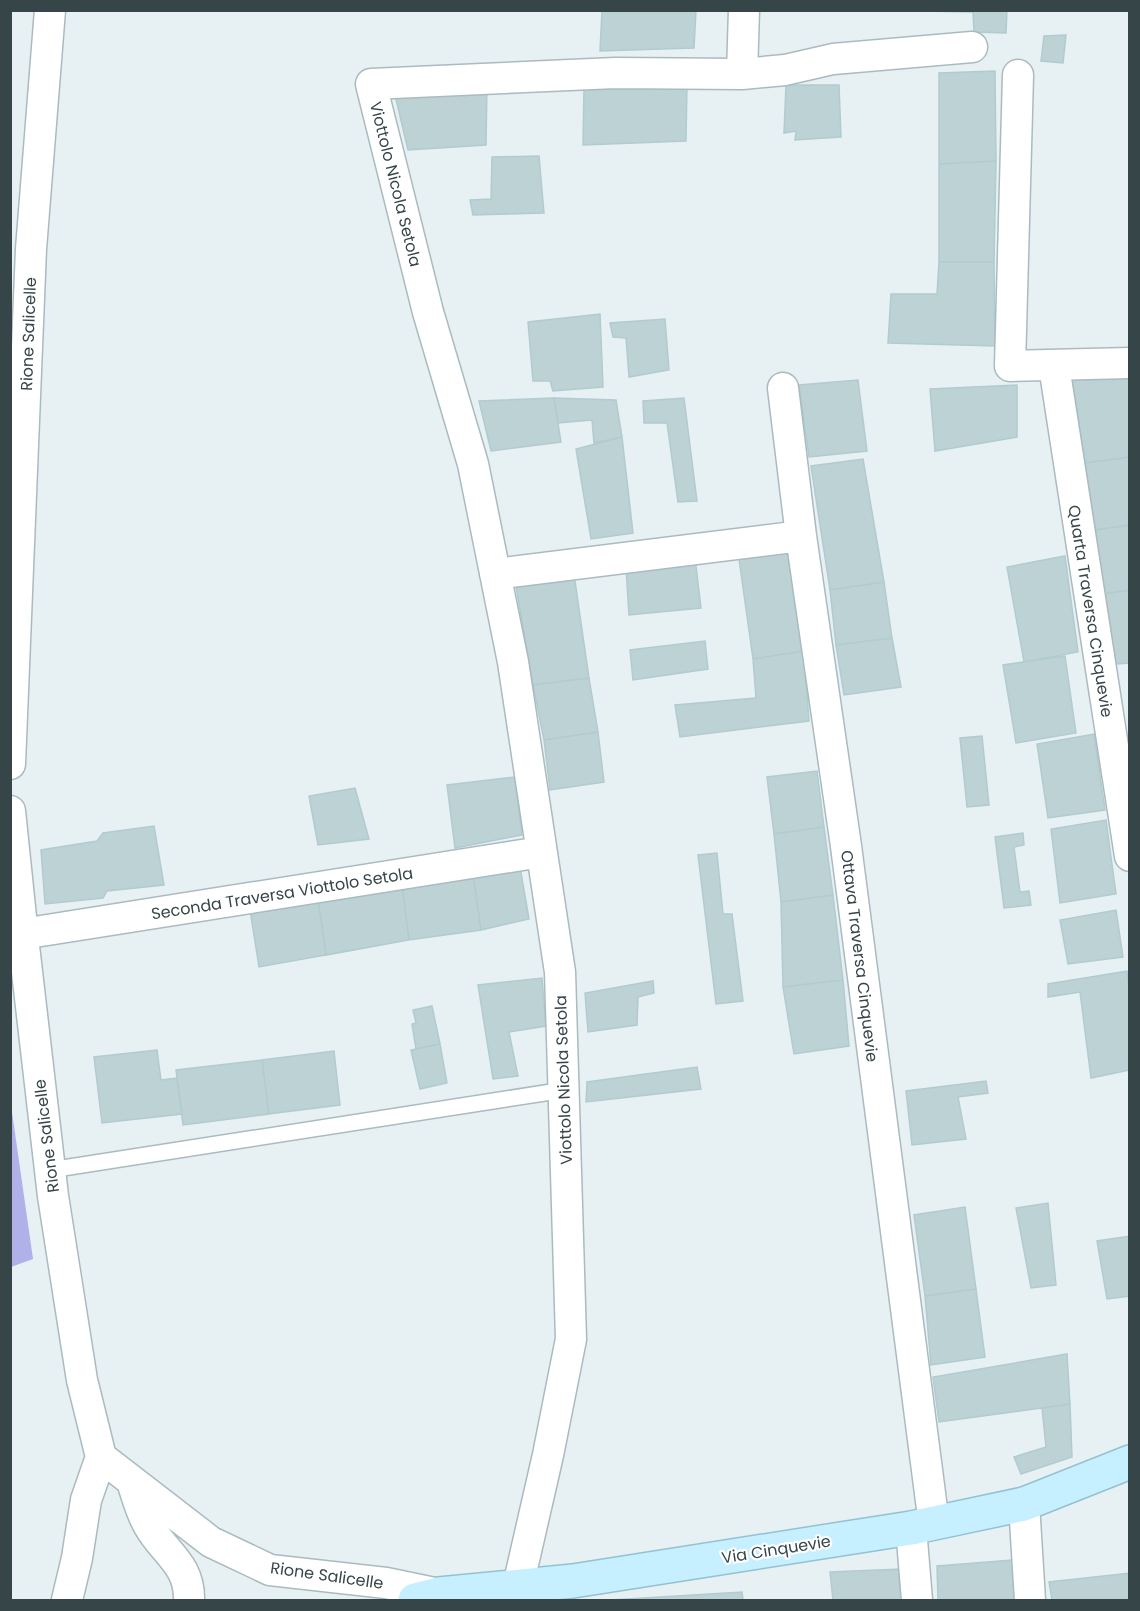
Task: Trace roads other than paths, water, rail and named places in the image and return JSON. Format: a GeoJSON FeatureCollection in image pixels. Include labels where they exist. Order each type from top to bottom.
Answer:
{"type":"FeatureCollection","features":[{"type":"Feature","properties":{"kind":"street"},"geometry":{"type":"LineString","coordinates":[[742,74],[744,10]]}},
{"type":"Feature","properties":{"kind":"street","name":"Rione Salicelle"},"geometry":{"type":"LineString","coordinates":[[10,764],[31,249],[47,11]]}},
{"type":"Feature","properties":{"kind":"street","name":"Viottolo Nicola Setola"},"geometry":{"type":"LineString","coordinates":[[519,1586],[571,1339],[560,972],[513,663],[472,464],[428,312],[371,84],[615,73],[742,74],[785,70],[833,59],[972,47]]}},
{"type":"Feature","properties":{"kind":"street"},"geometry":{"type":"LineString","coordinates":[[1018,75],[1010,366],[1130,363]]}},
{"type":"Feature","properties":{"kind":"street","name":"Quarta Traversa Cinquevie"},"geometry":{"type":"LineString","coordinates":[[1054,366],[1130,856]]}},
{"type":"Feature","properties":{"kind":"street","name":"Ottava Traversa Cinquevie"},"geometry":{"type":"LineString","coordinates":[[783,388],[801,536],[846,846],[922,1526],[917,1600]]}},
{"type":"Feature","properties":{"kind":"street"},"geometry":{"type":"LineString","coordinates":[[495,574],[801,536]]}},
{"type":"Feature","properties":{"kind":"street","name":"Rione Salicelle"},"geometry":{"type":"LineString","coordinates":[[10,811],[50,1170],[81,1380],[101,1457],[211,1542],[270,1570],[386,1582],[427,1597]]}},
{"type":"Feature","properties":{"kind":"street","name":"Seconda Traversa Viottolo Setola"},"geometry":{"type":"LineString","coordinates":[[22,934],[541,852]]}},
{"type":"Feature","properties":{"kind":"street"},"geometry":{"type":"LineString","coordinates":[[70,1597],[86,1500],[101,1457]]}},
{"type":"Feature","properties":{"kind":"street","name":"Via Cinquevie"},"geometry":{"type":"LineString","coordinates":[[427,1597],[519,1586],[574,1591],[922,1526],[1024,1504],[1130,1462]]}},
{"type":"Feature","properties":{"kind":"street"},"geometry":{"type":"LineString","coordinates":[[132,1482],[149,1527],[180,1564],[189,1600]]}},
{"type":"Feature","properties":{"kind":"street"},"geometry":{"type":"LineString","coordinates":[[1024,1504],[1030,1600]]}},
{"type":"Feature","properties":{"kind":"lane"},"geometry":{"type":"LineString","coordinates":[[50,1170],[564,1090]]}}]}
